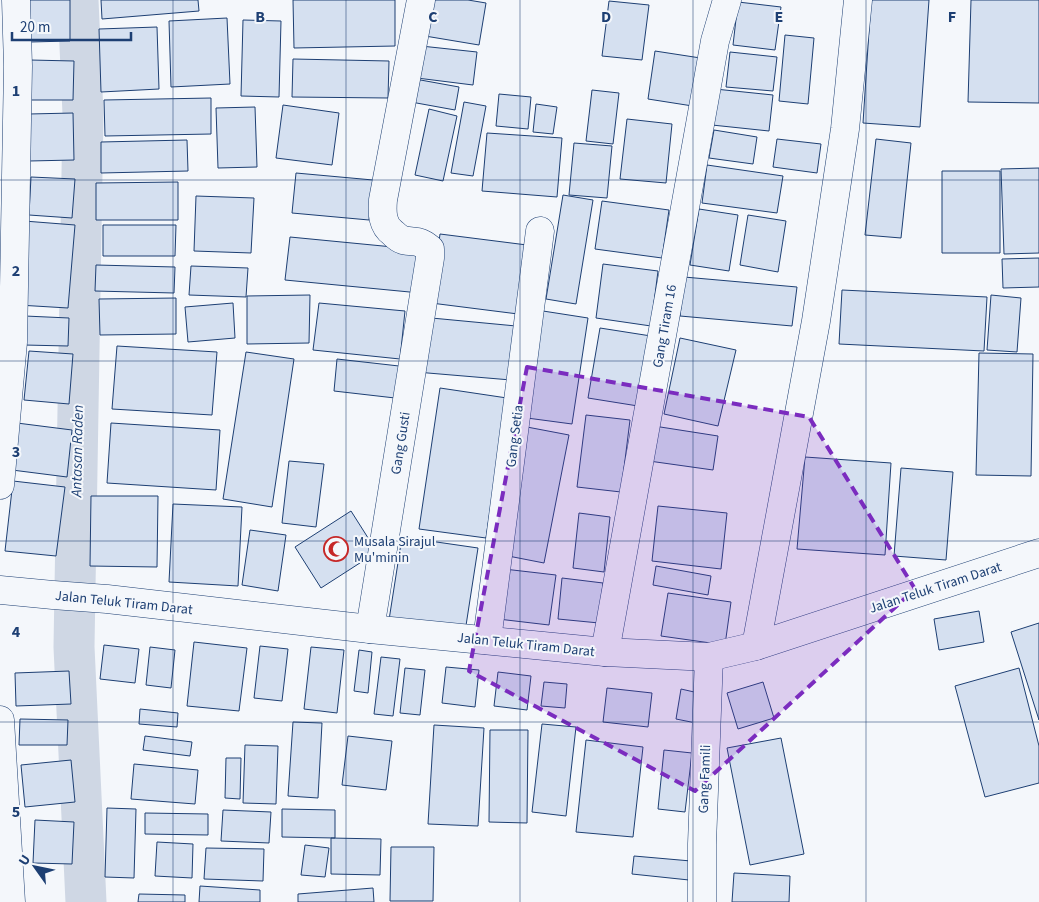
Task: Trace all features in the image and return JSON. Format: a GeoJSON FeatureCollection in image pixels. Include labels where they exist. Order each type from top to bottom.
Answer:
{"type":"FeatureCollection","features":[{"type":"Feature","properties":{"kind":"street"},"geometry":{"type":"LineString","coordinates":[[0,485],[13,342],[18,66],[16,0]]}},
{"type":"Feature","properties":{"kind":"street","name":"Gang Gusti"},"geometry":{"type":"LineString","coordinates":[[370,629],[430,258],[430,249],[426,246],[419,242],[402,240],[390,232],[385,226],[382,214],[383,200],[421,0]]}},
{"type":"Feature","properties":{"kind":"street","name":"Gang Tiram 16"},"geometry":{"type":"LineString","coordinates":[[605,652],[715,41],[727,0]]}},
{"type":"Feature","properties":{"kind":"street"},"geometry":{"type":"LineString","coordinates":[[756,646],[816,321],[845,129],[858,0]]}},
{"type":"Feature","properties":{"kind":"street","name":"Gang Setia"},"geometry":{"type":"LineString","coordinates":[[487,640],[540,231]]}},
{"type":"Feature","properties":{"kind":"street","name":"Jalan Teluk Tiram Darat"},"geometry":{"type":"LineString","coordinates":[[0,590],[605,652],[708,657],[756,646],[1039,554]]}},
{"type":"Feature","properties":{"kind":"street","name":"Gang Famili"},"geometry":{"type":"LineString","coordinates":[[702,902],[708,657]]}},
{"type":"Feature","properties":{"kind":"street"},"geometry":{"type":"LineString","coordinates":[[0,720],[11,902]]}},
{"type":"Feature","properties":{"kind":"highlighted area"},"geometry":{"type":"Polygon","coordinates":[[[527,367],[809,417],[915,589],[695,791],[469,671],[527,367]]]}},
{"type":"Feature","properties":{"kind":"building"},"geometry":{"type":"Polygon","coordinates":[[[29,0],[70,0],[70,41],[30,42],[29,0]]]}},
{"type":"Feature","properties":{"kind":"building"},"geometry":{"type":"Polygon","coordinates":[[[101,0],[198,0],[199,11],[102,19],[101,0]]]}},
{"type":"Feature","properties":{"kind":"building"},"geometry":{"type":"Polygon","coordinates":[[[293,0],[395,0],[395,46],[294,48],[293,0]]]}},
{"type":"Feature","properties":{"kind":"building"},"geometry":{"type":"Polygon","coordinates":[[[431,0],[468,0],[486,3],[479,45],[425,36],[431,0]]]}},
{"type":"Feature","properties":{"kind":"building"},"geometry":{"type":"Polygon","coordinates":[[[871,0],[929,0],[920,127],[863,123],[871,0]]]}},
{"type":"Feature","properties":{"kind":"building"},"geometry":{"type":"Polygon","coordinates":[[[971,0],[1039,0],[1039,103],[968,102],[971,0]]]}},
{"type":"Feature","properties":{"kind":"building"},"geometry":{"type":"Polygon","coordinates":[[[609,1],[649,5],[642,60],[602,56],[609,1]]]}},
{"type":"Feature","properties":{"kind":"building"},"geometry":{"type":"Polygon","coordinates":[[[738,2],[781,7],[775,50],[733,45],[738,2]]]}},
{"type":"Feature","properties":{"kind":"building"},"geometry":{"type":"Polygon","coordinates":[[[227,18],[230,84],[171,87],[169,21],[227,18]]]}},
{"type":"Feature","properties":{"kind":"building"},"geometry":{"type":"Polygon","coordinates":[[[243,20],[281,21],[279,97],[241,96],[243,20]]]}},
{"type":"Feature","properties":{"kind":"building"},"geometry":{"type":"Polygon","coordinates":[[[157,27],[159,89],[101,92],[99,29],[157,27]]]}},
{"type":"Feature","properties":{"kind":"building"},"geometry":{"type":"Polygon","coordinates":[[[785,35],[814,38],[808,104],[779,101],[785,35]]]}},
{"type":"Feature","properties":{"kind":"building"},"geometry":{"type":"Polygon","coordinates":[[[421,46],[477,52],[473,85],[417,78],[421,46]]]}},
{"type":"Feature","properties":{"kind":"building"},"geometry":{"type":"Polygon","coordinates":[[[655,51],[707,59],[699,107],[648,99],[655,51]]]}},
{"type":"Feature","properties":{"kind":"building"},"geometry":{"type":"Polygon","coordinates":[[[730,52],[777,57],[773,91],[726,87],[730,52]]]}},
{"type":"Feature","properties":{"kind":"building"},"geometry":{"type":"Polygon","coordinates":[[[293,59],[389,61],[388,98],[292,97],[293,59]]]}},
{"type":"Feature","properties":{"kind":"building"},"geometry":{"type":"Polygon","coordinates":[[[30,60],[74,61],[73,100],[29,100],[30,60]]]}},
{"type":"Feature","properties":{"kind":"building"},"geometry":{"type":"Polygon","coordinates":[[[415,79],[459,87],[455,110],[411,102],[415,79]]]}},
{"type":"Feature","properties":{"kind":"building"},"geometry":{"type":"Polygon","coordinates":[[[715,89],[773,95],[769,131],[712,125],[715,89]]]}},
{"type":"Feature","properties":{"kind":"building"},"geometry":{"type":"Polygon","coordinates":[[[592,90],[619,93],[613,144],[586,141],[592,90]]]}},
{"type":"Feature","properties":{"kind":"building"},"geometry":{"type":"Polygon","coordinates":[[[499,94],[531,97],[528,129],[496,126],[499,94]]]}},
{"type":"Feature","properties":{"kind":"building"},"geometry":{"type":"Polygon","coordinates":[[[211,98],[211,134],[105,136],[104,100],[211,98]]]}},
{"type":"Feature","properties":{"kind":"building"},"geometry":{"type":"Polygon","coordinates":[[[464,102],[486,106],[473,176],[451,173],[464,102]]]}},
{"type":"Feature","properties":{"kind":"building"},"geometry":{"type":"Polygon","coordinates":[[[536,104],[557,107],[553,134],[533,132],[536,104]]]}},
{"type":"Feature","properties":{"kind":"building"},"geometry":{"type":"Polygon","coordinates":[[[283,105],[339,113],[332,165],[276,158],[283,105]]]}},
{"type":"Feature","properties":{"kind":"building"},"geometry":{"type":"Polygon","coordinates":[[[255,107],[257,167],[218,168],[216,108],[255,107]]]}},
{"type":"Feature","properties":{"kind":"building"},"geometry":{"type":"Polygon","coordinates":[[[429,109],[457,116],[443,181],[415,175],[429,109]]]}},
{"type":"Feature","properties":{"kind":"building"},"geometry":{"type":"Polygon","coordinates":[[[73,113],[74,160],[29,161],[29,114],[73,113]]]}},
{"type":"Feature","properties":{"kind":"building"},"geometry":{"type":"Polygon","coordinates":[[[627,119],[672,124],[666,183],[620,179],[627,119]]]}},
{"type":"Feature","properties":{"kind":"building"},"geometry":{"type":"Polygon","coordinates":[[[714,130],[757,137],[753,164],[709,158],[714,130]]]}},
{"type":"Feature","properties":{"kind":"building"},"geometry":{"type":"Polygon","coordinates":[[[487,133],[562,138],[557,197],[482,191],[487,133]]]}},
{"type":"Feature","properties":{"kind":"building"},"geometry":{"type":"Polygon","coordinates":[[[777,139],[821,144],[817,173],[773,167],[777,139]]]}},
{"type":"Feature","properties":{"kind":"building"},"geometry":{"type":"Polygon","coordinates":[[[876,139],[911,143],[901,238],[865,235],[876,139]]]}},
{"type":"Feature","properties":{"kind":"building"},"geometry":{"type":"Polygon","coordinates":[[[187,140],[188,171],[101,173],[101,142],[187,140]]]}},
{"type":"Feature","properties":{"kind":"building"},"geometry":{"type":"Polygon","coordinates":[[[574,143],[612,146],[607,198],[569,195],[574,143]]]}},
{"type":"Feature","properties":{"kind":"building"},"geometry":{"type":"Polygon","coordinates":[[[707,165],[783,176],[777,213],[702,203],[707,165]]]}},
{"type":"Feature","properties":{"kind":"building"},"geometry":{"type":"Polygon","coordinates":[[[1039,168],[1039,253],[1004,254],[1001,169],[1039,168]]]}},
{"type":"Feature","properties":{"kind":"building"},"geometry":{"type":"Polygon","coordinates":[[[942,171],[1000,171],[1000,253],[942,253],[942,171]]]}},
{"type":"Feature","properties":{"kind":"building"},"geometry":{"type":"Polygon","coordinates":[[[296,173],[373,180],[369,220],[292,213],[296,173]]]}},
{"type":"Feature","properties":{"kind":"building"},"geometry":{"type":"Polygon","coordinates":[[[31,177],[75,179],[72,218],[29,215],[31,177]]]}},
{"type":"Feature","properties":{"kind":"building"},"geometry":{"type":"Polygon","coordinates":[[[178,182],[178,220],[96,220],[96,183],[178,182]]]}},
{"type":"Feature","properties":{"kind":"building"},"geometry":{"type":"Polygon","coordinates":[[[563,195],[593,200],[576,304],[546,299],[563,195]]]}},
{"type":"Feature","properties":{"kind":"building"},"geometry":{"type":"Polygon","coordinates":[[[196,196],[254,198],[251,253],[194,251],[196,196]]]}},
{"type":"Feature","properties":{"kind":"building"},"geometry":{"type":"Polygon","coordinates":[[[602,201],[669,210],[662,258],[595,249],[602,201]]]}},
{"type":"Feature","properties":{"kind":"building"},"geometry":{"type":"Polygon","coordinates":[[[699,209],[738,215],[729,271],[690,265],[699,209]]]}},
{"type":"Feature","properties":{"kind":"building"},"geometry":{"type":"Polygon","coordinates":[[[748,215],[786,221],[778,272],[740,265],[748,215]]]}},
{"type":"Feature","properties":{"kind":"building"},"geometry":{"type":"Polygon","coordinates":[[[24,221],[75,225],[68,308],[18,305],[24,221]]]}},
{"type":"Feature","properties":{"kind":"building"},"geometry":{"type":"Polygon","coordinates":[[[103,225],[176,225],[175,256],[103,256],[103,225]]]}},
{"type":"Feature","properties":{"kind":"building"},"geometry":{"type":"Polygon","coordinates":[[[440,234],[527,245],[518,314],[431,303],[440,234]]]}},
{"type":"Feature","properties":{"kind":"building"},"geometry":{"type":"Polygon","coordinates":[[[290,237],[424,250],[420,293],[285,280],[290,237]]]}},
{"type":"Feature","properties":{"kind":"building"},"geometry":{"type":"Polygon","coordinates":[[[1039,258],[1039,287],[1003,288],[1002,259],[1039,258]]]}},
{"type":"Feature","properties":{"kind":"building"},"geometry":{"type":"Polygon","coordinates":[[[603,264],[658,271],[651,326],[596,318],[603,264]]]}},
{"type":"Feature","properties":{"kind":"building"},"geometry":{"type":"Polygon","coordinates":[[[96,265],[175,267],[174,293],[95,291],[96,265]]]}},
{"type":"Feature","properties":{"kind":"building"},"geometry":{"type":"Polygon","coordinates":[[[191,266],[248,268],[246,297],[189,295],[191,266]]]}},
{"type":"Feature","properties":{"kind":"building"},"geometry":{"type":"Polygon","coordinates":[[[684,277],[797,287],[792,326],[680,316],[684,277]]]}},
{"type":"Feature","properties":{"kind":"building"},"geometry":{"type":"Polygon","coordinates":[[[842,290],[987,297],[984,351],[839,344],[842,290]]]}},
{"type":"Feature","properties":{"kind":"building"},"geometry":{"type":"Polygon","coordinates":[[[310,295],[309,343],[247,344],[247,296],[310,295]]]}},
{"type":"Feature","properties":{"kind":"building"},"geometry":{"type":"Polygon","coordinates":[[[991,295],[1021,298],[1017,352],[987,350],[991,295]]]}},
{"type":"Feature","properties":{"kind":"building"},"geometry":{"type":"Polygon","coordinates":[[[176,298],[176,334],[100,335],[99,299],[176,298]]]}},
{"type":"Feature","properties":{"kind":"building"},"geometry":{"type":"Polygon","coordinates":[[[233,303],[235,338],[188,342],[185,307],[233,303]]]}},
{"type":"Feature","properties":{"kind":"building"},"geometry":{"type":"Polygon","coordinates":[[[319,303],[405,311],[400,359],[313,350],[319,303]]]}},
{"type":"Feature","properties":{"kind":"building"},"geometry":{"type":"Polygon","coordinates":[[[543,311],[588,318],[572,424],[527,418],[543,311]]]}},
{"type":"Feature","properties":{"kind":"building"},"geometry":{"type":"Polygon","coordinates":[[[25,316],[69,318],[68,346],[24,345],[25,316]]]}},
{"type":"Feature","properties":{"kind":"building"},"geometry":{"type":"Polygon","coordinates":[[[421,317],[516,326],[511,380],[416,372],[421,317]]]}},
{"type":"Feature","properties":{"kind":"building"},"geometry":{"type":"Polygon","coordinates":[[[600,328],[651,336],[638,406],[588,398],[600,328]]]}},
{"type":"Feature","properties":{"kind":"building"},"geometry":{"type":"Polygon","coordinates":[[[680,338],[736,350],[718,426],[664,414],[680,338]]]}},
{"type":"Feature","properties":{"kind":"building"},"geometry":{"type":"Polygon","coordinates":[[[117,346],[217,352],[212,415],[112,409],[117,346]]]}},
{"type":"Feature","properties":{"kind":"building"},"geometry":{"type":"Polygon","coordinates":[[[29,351],[73,354],[69,404],[24,400],[29,351]]]}},
{"type":"Feature","properties":{"kind":"building"},"geometry":{"type":"Polygon","coordinates":[[[246,352],[294,359],[272,507],[223,499],[246,352]]]}},
{"type":"Feature","properties":{"kind":"building"},"geometry":{"type":"Polygon","coordinates":[[[979,353],[1033,354],[1031,476],[976,475],[979,353]]]}},
{"type":"Feature","properties":{"kind":"building"},"geometry":{"type":"Polygon","coordinates":[[[337,359],[399,366],[395,398],[334,391],[337,359]]]}},
{"type":"Feature","properties":{"kind":"building"},"geometry":{"type":"Polygon","coordinates":[[[440,388],[507,398],[486,538],[419,529],[440,388]]]}},
{"type":"Feature","properties":{"kind":"building"},"geometry":{"type":"Polygon","coordinates":[[[586,415],[630,420],[621,492],[577,487],[586,415]]]}},
{"type":"Feature","properties":{"kind":"building"},"geometry":{"type":"Polygon","coordinates":[[[17,423],[72,430],[67,477],[12,470],[17,423]]]}},
{"type":"Feature","properties":{"kind":"building"},"geometry":{"type":"Polygon","coordinates":[[[111,423],[220,430],[216,490],[107,483],[111,423]]]}},
{"type":"Feature","properties":{"kind":"building"},"geometry":{"type":"Polygon","coordinates":[[[654,426],[718,436],[713,470],[649,461],[654,426]]]}},
{"type":"Feature","properties":{"kind":"building"},"geometry":{"type":"Polygon","coordinates":[[[527,427],[569,435],[544,563],[503,555],[527,427]]]}},
{"type":"Feature","properties":{"kind":"building"},"geometry":{"type":"Polygon","coordinates":[[[805,457],[891,463],[885,555],[797,549],[805,457]]]}},
{"type":"Feature","properties":{"kind":"building"},"geometry":{"type":"Polygon","coordinates":[[[289,461],[324,464],[316,527],[282,523],[289,461]]]}},
{"type":"Feature","properties":{"kind":"building"},"geometry":{"type":"Polygon","coordinates":[[[901,468],[953,472],[946,560],[894,556],[901,468]]]}},
{"type":"Feature","properties":{"kind":"building"},"geometry":{"type":"Polygon","coordinates":[[[13,481],[65,487],[56,556],[5,551],[13,481]]]}},
{"type":"Feature","properties":{"kind":"building"},"geometry":{"type":"Polygon","coordinates":[[[91,496],[158,496],[157,567],[90,566],[91,496]]]}},
{"type":"Feature","properties":{"kind":"building"},"geometry":{"type":"Polygon","coordinates":[[[173,504],[242,507],[238,586],[169,582],[173,504]]]}},
{"type":"Feature","properties":{"kind":"building"},"geometry":{"type":"Polygon","coordinates":[[[658,506],[727,513],[721,569],[652,561],[658,506]]]}},
{"type":"Feature","properties":{"kind":"building","name":"Musala Sirajul Mu'minin"},"geometry":{"type":"Polygon","coordinates":[[[351,511],[377,552],[321,588],[295,547],[351,511]]]}},
{"type":"Feature","properties":{"kind":"building"},"geometry":{"type":"Polygon","coordinates":[[[579,513],[610,517],[604,572],[573,568],[579,513]]]}},
{"type":"Feature","properties":{"kind":"building"},"geometry":{"type":"Polygon","coordinates":[[[250,530],[286,535],[278,591],[242,585],[250,530]]]}},
{"type":"Feature","properties":{"kind":"building"},"geometry":{"type":"Polygon","coordinates":[[[402,537],[478,548],[465,632],[389,620],[402,537]]]}},
{"type":"Feature","properties":{"kind":"building"},"geometry":{"type":"Polygon","coordinates":[[[656,566],[711,576],[708,595],[653,585],[656,566]]]}},
{"type":"Feature","properties":{"kind":"building"},"geometry":{"type":"Polygon","coordinates":[[[504,569],[556,575],[549,625],[498,619],[504,569]]]}},
{"type":"Feature","properties":{"kind":"building"},"geometry":{"type":"Polygon","coordinates":[[[562,578],[603,583],[599,623],[558,619],[562,578]]]}},
{"type":"Feature","properties":{"kind":"building"},"geometry":{"type":"Polygon","coordinates":[[[668,593],[731,602],[725,645],[661,636],[668,593]]]}},
{"type":"Feature","properties":{"kind":"building"},"geometry":{"type":"Polygon","coordinates":[[[979,611],[984,642],[939,650],[934,619],[979,611]]]}},
{"type":"Feature","properties":{"kind":"building"},"geometry":{"type":"Polygon","coordinates":[[[1039,623],[1039,720],[1011,632],[1039,623]]]}},
{"type":"Feature","properties":{"kind":"building"},"geometry":{"type":"Polygon","coordinates":[[[194,642],[247,648],[239,711],[187,706],[194,642]]]}},
{"type":"Feature","properties":{"kind":"building"},"geometry":{"type":"Polygon","coordinates":[[[104,645],[139,649],[135,683],[100,679],[104,645]]]}},
{"type":"Feature","properties":{"kind":"building"},"geometry":{"type":"Polygon","coordinates":[[[260,646],[288,649],[282,701],[254,698],[260,646]]]}},
{"type":"Feature","properties":{"kind":"building"},"geometry":{"type":"Polygon","coordinates":[[[150,647],[175,650],[171,688],[146,685],[150,647]]]}},
{"type":"Feature","properties":{"kind":"building"},"geometry":{"type":"Polygon","coordinates":[[[311,647],[344,650],[337,713],[304,709],[311,647]]]}},
{"type":"Feature","properties":{"kind":"building"},"geometry":{"type":"Polygon","coordinates":[[[359,650],[372,652],[368,693],[354,691],[359,650]]]}},
{"type":"Feature","properties":{"kind":"building"},"geometry":{"type":"Polygon","coordinates":[[[381,657],[400,659],[393,716],[374,714],[381,657]]]}},
{"type":"Feature","properties":{"kind":"building"},"geometry":{"type":"Polygon","coordinates":[[[446,667],[479,670],[475,707],[442,703],[446,667]]]}},
{"type":"Feature","properties":{"kind":"building"},"geometry":{"type":"Polygon","coordinates":[[[405,668],[425,670],[420,715],[400,713],[405,668]]]}},
{"type":"Feature","properties":{"kind":"building"},"geometry":{"type":"Polygon","coordinates":[[[1019,668],[1039,746],[1039,783],[985,797],[955,686],[1019,668]]]}},
{"type":"Feature","properties":{"kind":"building"},"geometry":{"type":"Polygon","coordinates":[[[69,671],[71,704],[16,706],[15,673],[69,671]]]}},
{"type":"Feature","properties":{"kind":"building"},"geometry":{"type":"Polygon","coordinates":[[[498,672],[531,676],[527,710],[494,706],[498,672]]]}},
{"type":"Feature","properties":{"kind":"building"},"geometry":{"type":"Polygon","coordinates":[[[544,682],[567,684],[565,708],[541,706],[544,682]]]}},
{"type":"Feature","properties":{"kind":"building"},"geometry":{"type":"Polygon","coordinates":[[[763,682],[774,718],[738,729],[727,693],[763,682]]]}},
{"type":"Feature","properties":{"kind":"building"},"geometry":{"type":"Polygon","coordinates":[[[607,688],[652,693],[648,727],[603,722],[607,688]]]}},
{"type":"Feature","properties":{"kind":"building"},"geometry":{"type":"Polygon","coordinates":[[[681,689],[703,694],[696,723],[676,719],[681,689]]]}},
{"type":"Feature","properties":{"kind":"building"},"geometry":{"type":"Polygon","coordinates":[[[140,709],[178,713],[177,727],[139,724],[140,709]]]}},
{"type":"Feature","properties":{"kind":"building"},"geometry":{"type":"Polygon","coordinates":[[[20,719],[68,720],[67,745],[19,745],[20,719]]]}},
{"type":"Feature","properties":{"kind":"building"},"geometry":{"type":"Polygon","coordinates":[[[293,722],[322,723],[318,798],[288,796],[293,722]]]}},
{"type":"Feature","properties":{"kind":"building"},"geometry":{"type":"Polygon","coordinates":[[[542,724],[576,727],[566,816],[532,812],[542,724]]]}},
{"type":"Feature","properties":{"kind":"building"},"geometry":{"type":"Polygon","coordinates":[[[434,725],[484,728],[478,826],[428,824],[434,725]]]}},
{"type":"Feature","properties":{"kind":"building"},"geometry":{"type":"Polygon","coordinates":[[[490,730],[528,730],[527,823],[489,822],[490,730]]]}},
{"type":"Feature","properties":{"kind":"building"},"geometry":{"type":"Polygon","coordinates":[[[145,736],[192,742],[190,756],[143,750],[145,736]]]}},
{"type":"Feature","properties":{"kind":"building"},"geometry":{"type":"Polygon","coordinates":[[[348,736],[392,741],[386,790],[342,785],[348,736]]]}},
{"type":"Feature","properties":{"kind":"building"},"geometry":{"type":"Polygon","coordinates":[[[781,738],[804,854],[750,865],[727,748],[781,738]]]}},
{"type":"Feature","properties":{"kind":"building"},"geometry":{"type":"Polygon","coordinates":[[[586,740],[643,747],[633,837],[576,832],[586,740]]]}},
{"type":"Feature","properties":{"kind":"building"},"geometry":{"type":"Polygon","coordinates":[[[245,745],[278,746],[276,804],[243,803],[245,745]]]}},
{"type":"Feature","properties":{"kind":"building"},"geometry":{"type":"Polygon","coordinates":[[[664,750],[692,753],[685,812],[658,809],[664,750]]]}},
{"type":"Feature","properties":{"kind":"building"},"geometry":{"type":"Polygon","coordinates":[[[226,758],[241,758],[240,799],[225,798],[226,758]]]}},
{"type":"Feature","properties":{"kind":"building"},"geometry":{"type":"Polygon","coordinates":[[[71,760],[75,802],[25,807],[21,765],[71,760]]]}},
{"type":"Feature","properties":{"kind":"building"},"geometry":{"type":"Polygon","coordinates":[[[134,764],[198,770],[195,804],[131,799],[134,764]]]}},
{"type":"Feature","properties":{"kind":"building"},"geometry":{"type":"Polygon","coordinates":[[[107,808],[136,809],[134,878],[105,877],[107,808]]]}},
{"type":"Feature","properties":{"kind":"building"},"geometry":{"type":"Polygon","coordinates":[[[282,809],[335,810],[335,838],[282,837],[282,809]]]}},
{"type":"Feature","properties":{"kind":"building"},"geometry":{"type":"Polygon","coordinates":[[[223,810],[271,812],[269,843],[221,841],[223,810]]]}},
{"type":"Feature","properties":{"kind":"building"},"geometry":{"type":"Polygon","coordinates":[[[145,813],[208,814],[208,835],[145,834],[145,813]]]}},
{"type":"Feature","properties":{"kind":"building"},"geometry":{"type":"Polygon","coordinates":[[[35,820],[74,822],[72,864],[33,863],[35,820]]]}},
{"type":"Feature","properties":{"kind":"building"},"geometry":{"type":"Polygon","coordinates":[[[331,838],[381,839],[380,875],[331,874],[331,838]]]}},
{"type":"Feature","properties":{"kind":"building"},"geometry":{"type":"Polygon","coordinates":[[[157,842],[193,844],[192,878],[155,876],[157,842]]]}},
{"type":"Feature","properties":{"kind":"building"},"geometry":{"type":"Polygon","coordinates":[[[305,845],[329,848],[325,877],[301,875],[305,845]]]}},
{"type":"Feature","properties":{"kind":"building"},"geometry":{"type":"Polygon","coordinates":[[[391,847],[434,847],[433,901],[390,901],[391,847]]]}},
{"type":"Feature","properties":{"kind":"building"},"geometry":{"type":"Polygon","coordinates":[[[206,848],[264,849],[263,881],[204,879],[206,848]]]}},
{"type":"Feature","properties":{"kind":"building"},"geometry":{"type":"Polygon","coordinates":[[[634,856],[691,861],[689,880],[632,874],[634,856]]]}},
{"type":"Feature","properties":{"kind":"building"},"geometry":{"type":"Polygon","coordinates":[[[734,873],[790,876],[789,902],[732,902],[734,873]]]}},
{"type":"Feature","properties":{"kind":"building"},"geometry":{"type":"Polygon","coordinates":[[[200,886],[260,890],[260,902],[199,902],[200,886]]]}},
{"type":"Feature","properties":{"kind":"building"},"geometry":{"type":"Polygon","coordinates":[[[373,888],[374,902],[298,902],[298,894],[373,888]]]}},
{"type":"Feature","properties":{"kind":"building"},"geometry":{"type":"Polygon","coordinates":[[[139,894],[185,895],[185,902],[138,902],[139,894]]]}},
{"type":"Feature","properties":{"kind":"waterway","name":"Antasan Raden"},"geometry":{"type":"LineString","coordinates":[[78,0],[83,114],[74,647],[86,902]]}},
{"type":"Feature","properties":{"kind":"place","name":"Musala Sirajul Mu'minin"},"geometry":{"type":"Point","coordinates":[336,549]}}]}
